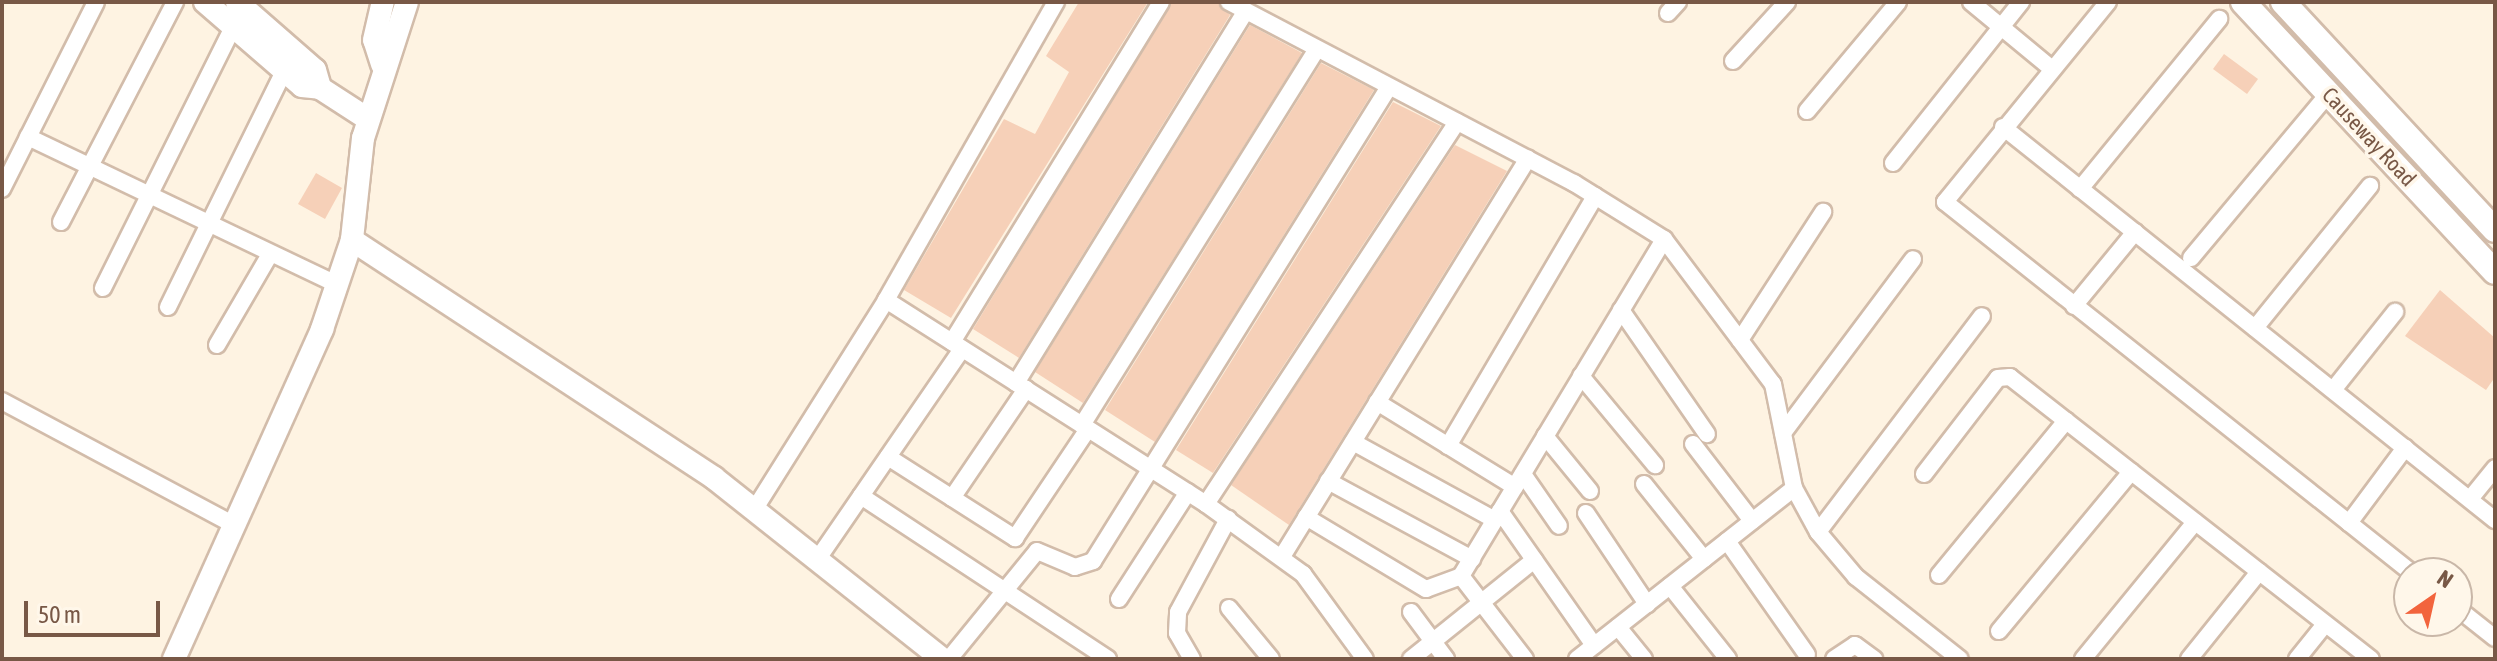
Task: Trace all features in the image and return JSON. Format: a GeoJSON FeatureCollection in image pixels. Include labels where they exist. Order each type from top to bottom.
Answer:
{"type":"FeatureCollection","features":[{"type":"Feature","properties":{"kind":"main road","name":"Causeway Road"},"geometry":{"type":"LineString","coordinates":[[2243,2],[2495,272]]}},
{"type":"Feature","properties":{"kind":"main road","name":"Causeway Road"},"geometry":{"type":"LineString","coordinates":[[2283,2],[2495,230]]}},
{"type":"Feature","properties":{"kind":"street"},"geometry":{"type":"LineString","coordinates":[[2,189],[96,2]]}},
{"type":"Feature","properties":{"kind":"street"},"geometry":{"type":"LineString","coordinates":[[61,222],[175,2]]}},
{"type":"Feature","properties":{"kind":"street"},"geometry":{"type":"LineString","coordinates":[[205,2],[302,86],[320,88],[368,119]]}},
{"type":"Feature","properties":{"kind":"street"},"geometry":{"type":"LineString","coordinates":[[237,2],[315,70],[320,88]]}},
{"type":"Feature","properties":{"kind":"street"},"geometry":{"type":"LineString","coordinates":[[382,64],[374,40],[383,2]]}},
{"type":"Feature","properties":{"kind":"street"},"geometry":{"type":"LineString","coordinates":[[174,659],[234,525],[352,240],[368,119],[382,64],[396,46],[407,2]]}},
{"type":"Feature","properties":{"kind":"street"},"geometry":{"type":"LineString","coordinates":[[754,510],[886,300],[1056,2]]}},
{"type":"Feature","properties":{"kind":"street"},"geometry":{"type":"LineString","coordinates":[[817,560],[888,457],[1161,2]]}},
{"type":"Feature","properties":{"kind":"street"},"geometry":{"type":"LineString","coordinates":[[1229,2],[1528,159],[1664,239],[1773,384],[1794,488],[1818,532],[1856,577],[1960,659]]}},
{"type":"Feature","properties":{"kind":"street"},"geometry":{"type":"LineString","coordinates":[[1733,61],[1787,2]]}},
{"type":"Feature","properties":{"kind":"street"},"geometry":{"type":"LineString","coordinates":[[1807,111],[1898,2]]}},
{"type":"Feature","properties":{"kind":"street"},"geometry":{"type":"LineString","coordinates":[[1971,2],[2052,69]]}},
{"type":"Feature","properties":{"kind":"street"},"geometry":{"type":"LineString","coordinates":[[1893,163],[2021,2]]}},
{"type":"Feature","properties":{"kind":"street"},"geometry":{"type":"LineString","coordinates":[[2108,2],[2003,127],[1945,202],[2393,558]]}},
{"type":"Feature","properties":{"kind":"street"},"geometry":{"type":"LineString","coordinates":[[952,498],[1246,11]]}},
{"type":"Feature","properties":{"kind":"street"},"geometry":{"type":"LineString","coordinates":[[2080,189],[2219,19]]}},
{"type":"Feature","properties":{"kind":"street"},"geometry":{"type":"LineString","coordinates":[[103,288],[233,27]]}},
{"type":"Feature","properties":{"kind":"street"},"geometry":{"type":"LineString","coordinates":[[888,457],[1015,538],[1317,49]]}},
{"type":"Feature","properties":{"kind":"street"},"geometry":{"type":"LineString","coordinates":[[168,307],[284,71]]}},
{"type":"Feature","properties":{"kind":"street"},"geometry":{"type":"LineString","coordinates":[[949,659],[1006,593],[1037,551],[1075,567],[1093,561],[1147,466],[1389,87]]}},
{"type":"Feature","properties":{"kind":"street"},"geometry":{"type":"LineString","coordinates":[[2191,258],[2329,93]]}},
{"type":"Feature","properties":{"kind":"street"},"geometry":{"type":"LineString","coordinates":[[1206,504],[1457,122]]}},
{"type":"Feature","properties":{"kind":"street"},"geometry":{"type":"LineString","coordinates":[[2003,127],[2495,520]]}},
{"type":"Feature","properties":{"kind":"street"},"geometry":{"type":"LineString","coordinates":[[28,137],[269,256],[336,284]]}},
{"type":"Feature","properties":{"kind":"street"},"geometry":{"type":"LineString","coordinates":[[1283,555],[1528,159]]}},
{"type":"Feature","properties":{"kind":"street"},"geometry":{"type":"LineString","coordinates":[[2255,328],[2370,186]]}},
{"type":"Feature","properties":{"kind":"street"},"geometry":{"type":"LineString","coordinates":[[1448,446],[1595,196]]}},
{"type":"Feature","properties":{"kind":"street"},"geometry":{"type":"LineString","coordinates":[[1740,340],[1823,212]]}},
{"type":"Feature","properties":{"kind":"street"},"geometry":{"type":"LineString","coordinates":[[2074,306],[2135,232]]}},
{"type":"Feature","properties":{"kind":"street"},"geometry":{"type":"LineString","coordinates":[[1306,517],[1426,589],[1461,576],[1664,239]]}},
{"type":"Feature","properties":{"kind":"street"},"geometry":{"type":"LineString","coordinates":[[352,240],[754,510],[942,659]]}},
{"type":"Feature","properties":{"kind":"street"},"geometry":{"type":"LineString","coordinates":[[217,345],[269,256]]}},
{"type":"Feature","properties":{"kind":"street"},"geometry":{"type":"LineString","coordinates":[[1783,433],[1913,259]]}},
{"type":"Feature","properties":{"kind":"street"},"geometry":{"type":"LineString","coordinates":[[886,300],[1283,555],[1365,659]]}},
{"type":"Feature","properties":{"kind":"street"},"geometry":{"type":"LineString","coordinates":[[1621,310],[1752,521]]}},
{"type":"Feature","properties":{"kind":"street"},"geometry":{"type":"LineString","coordinates":[[2333,390],[2395,312]]}},
{"type":"Feature","properties":{"kind":"street"},"geometry":{"type":"LineString","coordinates":[[1818,532],[1982,316]]}},
{"type":"Feature","properties":{"kind":"street"},"geometry":{"type":"LineString","coordinates":[[1924,474],[2003,375],[2371,659]]}},
{"type":"Feature","properties":{"kind":"street"},"geometry":{"type":"LineString","coordinates":[[1581,376],[1655,465]]}},
{"type":"Feature","properties":{"kind":"street"},"geometry":{"type":"LineString","coordinates":[[2,401],[234,525]]}},
{"type":"Feature","properties":{"kind":"street"},"geometry":{"type":"LineString","coordinates":[[1377,402],[1448,446],[1519,481],[1559,526]]}},
{"type":"Feature","properties":{"kind":"street"},"geometry":{"type":"LineString","coordinates":[[1939,575],[2066,421]]}},
{"type":"Feature","properties":{"kind":"street"},"geometry":{"type":"LineString","coordinates":[[1545,436],[1590,491]]}},
{"type":"Feature","properties":{"kind":"street"},"geometry":{"type":"LineString","coordinates":[[1353,442],[1498,516],[1534,560],[1594,645]]}},
{"type":"Feature","properties":{"kind":"street"},"geometry":{"type":"LineString","coordinates":[[2349,523],[2405,448]]}},
{"type":"Feature","properties":{"kind":"street"},"geometry":{"type":"LineString","coordinates":[[2470,499],[2495,468]]}},
{"type":"Feature","properties":{"kind":"street"},"geometry":{"type":"LineString","coordinates":[[1999,631],[2131,472]]}},
{"type":"Feature","properties":{"kind":"street"},"geometry":{"type":"LineString","coordinates":[[1328,481],[1472,559]]}},
{"type":"Feature","properties":{"kind":"street"},"geometry":{"type":"LineString","coordinates":[[1644,484],[1704,559]]}},
{"type":"Feature","properties":{"kind":"street"},"geometry":{"type":"LineString","coordinates":[[1577,659],[1794,488]]}},
{"type":"Feature","properties":{"kind":"street"},"geometry":{"type":"LineString","coordinates":[[1119,599],[1188,492]]}},
{"type":"Feature","properties":{"kind":"street"},"geometry":{"type":"LineString","coordinates":[[861,496],[1108,659]]}},
{"type":"Feature","properties":{"kind":"street"},"geometry":{"type":"LineString","coordinates":[[1586,513],[1647,604]]}},
{"type":"Feature","properties":{"kind":"street"},"geometry":{"type":"LineString","coordinates":[[1192,659],[1177,633],[1178,612],[1228,519]]}},
{"type":"Feature","properties":{"kind":"street"},"geometry":{"type":"LineString","coordinates":[[2083,659],[2195,522]]}},
{"type":"Feature","properties":{"kind":"street"},"geometry":{"type":"LineString","coordinates":[[1727,541],[1807,655]]}},
{"type":"Feature","properties":{"kind":"street"},"geometry":{"type":"LineString","coordinates":[[1411,659],[1534,560]]}},
{"type":"Feature","properties":{"kind":"street"},"geometry":{"type":"LineString","coordinates":[[2189,659],[2259,572]]}},
{"type":"Feature","properties":{"kind":"street"},"geometry":{"type":"LineString","coordinates":[[1461,576],[1479,604],[1525,659]]}},
{"type":"Feature","properties":{"kind":"street"},"geometry":{"type":"LineString","coordinates":[[1670,586],[1728,659]]}},
{"type":"Feature","properties":{"kind":"street"},"geometry":{"type":"LineString","coordinates":[[1229,608],[1271,659]]}},
{"type":"Feature","properties":{"kind":"street"},"geometry":{"type":"LineString","coordinates":[[1411,612],[1446,659]]}},
{"type":"Feature","properties":{"kind":"street"},"geometry":{"type":"LineString","coordinates":[[2473,621],[2495,638]]}},
{"type":"Feature","properties":{"kind":"street"},"geometry":{"type":"LineString","coordinates":[[2297,659],[2325,624]]}},
{"type":"Feature","properties":{"kind":"street"},"geometry":{"type":"LineString","coordinates":[[1618,627],[1644,659]]}},
{"type":"Feature","properties":{"kind":"street"},"geometry":{"type":"LineString","coordinates":[[1834,659],[1855,645],[1874,659]]}},
{"type":"Feature","properties":{"kind":"building"},"geometry":{"type":"Polygon","coordinates":[[[1079,2],[1148,2],[951,318],[904,290],[1004,119],[1035,134],[1069,72],[1046,56],[1079,2]]]}},
{"type":"Feature","properties":{"kind":"building"},"geometry":{"type":"Polygon","coordinates":[[[1172,2],[1218,2],[1230,15],[1019,358],[973,329],[1172,2]]]}},
{"type":"Feature","properties":{"kind":"building"},"geometry":{"type":"Polygon","coordinates":[[[1250,25],[1302,53],[1083,403],[1035,372],[1250,25]]]}},
{"type":"Feature","properties":{"kind":"building"},"geometry":{"type":"Polygon","coordinates":[[[2224,54],[2258,79],[2247,94],[2213,69],[2224,54]]]}},
{"type":"Feature","properties":{"kind":"building"},"geometry":{"type":"Polygon","coordinates":[[[1321,63],[1374,90],[1155,442],[1105,410],[1321,63]]]}},
{"type":"Feature","properties":{"kind":"building"},"geometry":{"type":"Polygon","coordinates":[[[1393,102],[1441,126],[1213,473],[1176,450],[1393,102]]]}},
{"type":"Feature","properties":{"kind":"building"},"geometry":{"type":"Polygon","coordinates":[[[1455,145],[1507,171],[1289,525],[1231,485],[1455,145]]]}},
{"type":"Feature","properties":{"kind":"building"},"geometry":{"type":"Polygon","coordinates":[[[316,173],[342,188],[325,219],[298,204],[316,173]]]}},
{"type":"Feature","properties":{"kind":"building"},"geometry":{"type":"Polygon","coordinates":[[[2440,290],[2495,338],[2495,377],[2486,390],[2405,336],[2440,290]]]}}]}
